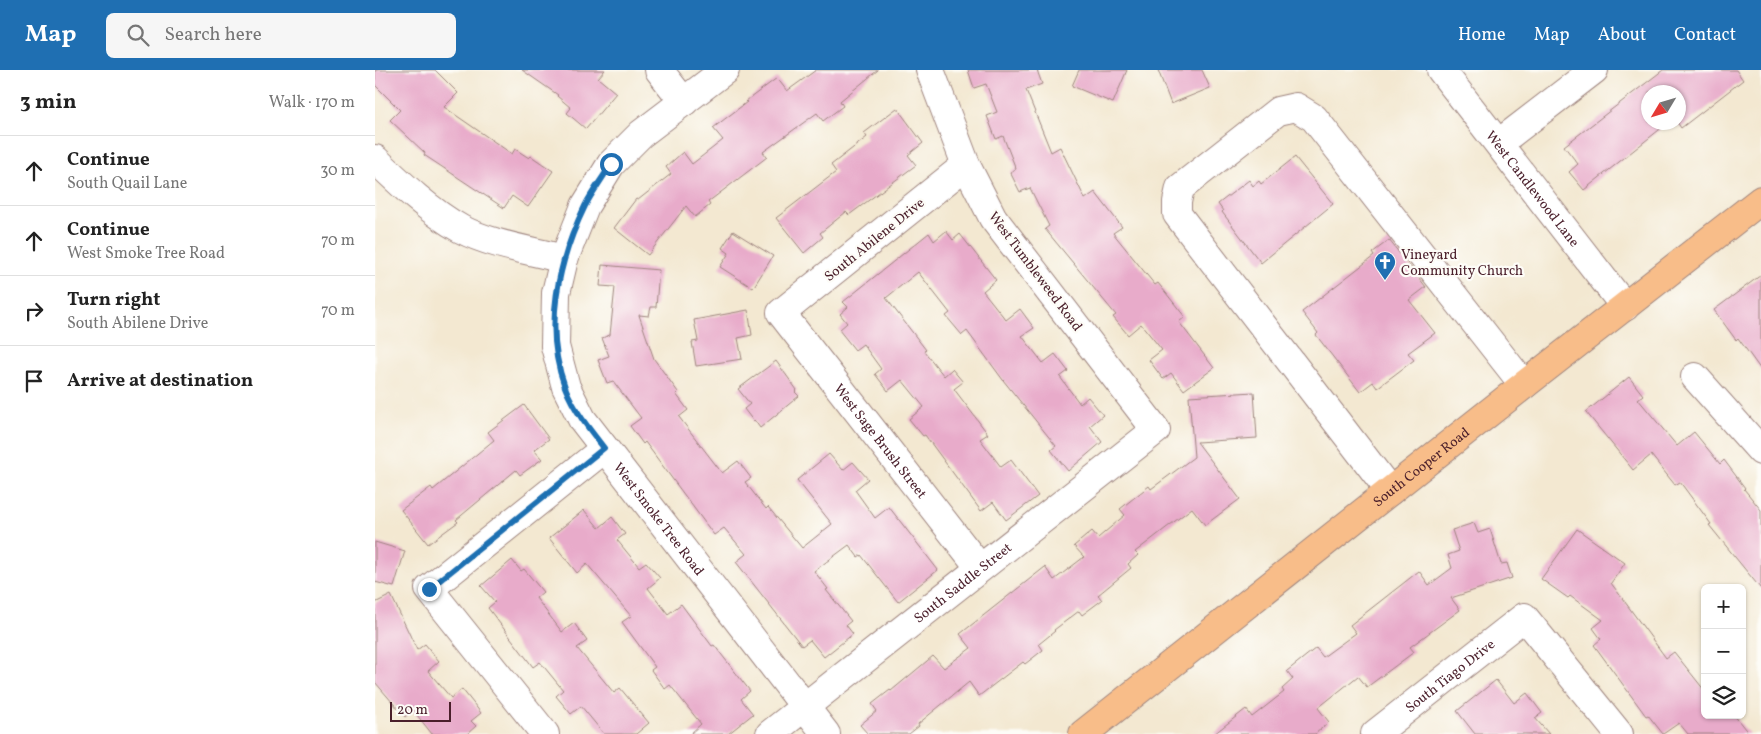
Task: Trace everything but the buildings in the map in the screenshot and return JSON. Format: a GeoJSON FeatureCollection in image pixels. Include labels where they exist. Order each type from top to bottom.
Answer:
{"type":"FeatureCollection","features":[{"type":"Feature","properties":{"kind":"main road","name":"South Cooper Road"},"geometry":{"type":"LineString","coordinates":[[1083,734],[1761,200]]}},
{"type":"Feature","properties":{"kind":"street"},"geometry":{"type":"LineString","coordinates":[[659,70],[684,102]]}},
{"type":"Feature","properties":{"kind":"street","name":"West Smoke Tree Road"},"geometry":{"type":"LineString","coordinates":[[725,70],[641,134],[611,164],[585,206],[564,259],[556,293],[555,346],[565,387],[582,420],[826,734]]}},
{"type":"Feature","properties":{"kind":"street","name":"West Tumbleweed Road"},"geometry":{"type":"LineString","coordinates":[[929,70],[966,165],[993,218],[1156,430]]}},
{"type":"Feature","properties":{"kind":"street","name":"West Candlewood Lane"},"geometry":{"type":"LineString","coordinates":[[1441,70],[1625,307]]}},
{"type":"Feature","properties":{"kind":"street"},"geometry":{"type":"LineString","coordinates":[[1499,143],[1594,70]]}},
{"type":"Feature","properties":{"kind":"street"},"geometry":{"type":"LineString","coordinates":[[1390,491],[1177,214],[1180,188],[1278,111],[1296,107],[1314,118],[1524,385]]}},
{"type":"Feature","properties":{"kind":"street"},"geometry":{"type":"LineString","coordinates":[[375,159],[404,187],[461,229],[485,239],[564,259]]}},
{"type":"Feature","properties":{"kind":"street","name":"South Abilene Drive"},"geometry":{"type":"LineString","coordinates":[[781,313],[966,165]]}},
{"type":"Feature","properties":{"kind":"street","name":"West Sage Brush Street"},"geometry":{"type":"LineString","coordinates":[[781,313],[980,568]]}},
{"type":"Feature","properties":{"kind":"street"},"geometry":{"type":"LineString","coordinates":[[1695,377],[1761,451]]}},
{"type":"Feature","properties":{"kind":"street","name":"South Saddle Street"},"geometry":{"type":"LineString","coordinates":[[770,734],[1156,430]]}},
{"type":"Feature","properties":{"kind":"street"},"geometry":{"type":"LineString","coordinates":[[545,734],[429,589],[604,448]]}},
{"type":"Feature","properties":{"kind":"street","name":"South Tiago Drive"},"geometry":{"type":"LineString","coordinates":[[1375,734],[1524,617],[1619,734]]}},
{"type":"Feature","properties":{"kind":"place","name":"Vineyard Community Church"},"geometry":{"type":"Point","coordinates":[1385,281]}},
{"type":"Feature","properties":{"kind":"route"},"geometry":{"type":"LineString","coordinates":[[429,589],[604,448],[582,420],[565,387],[555,346],[556,293],[564,259],[585,206],[611,164]]}}]}
